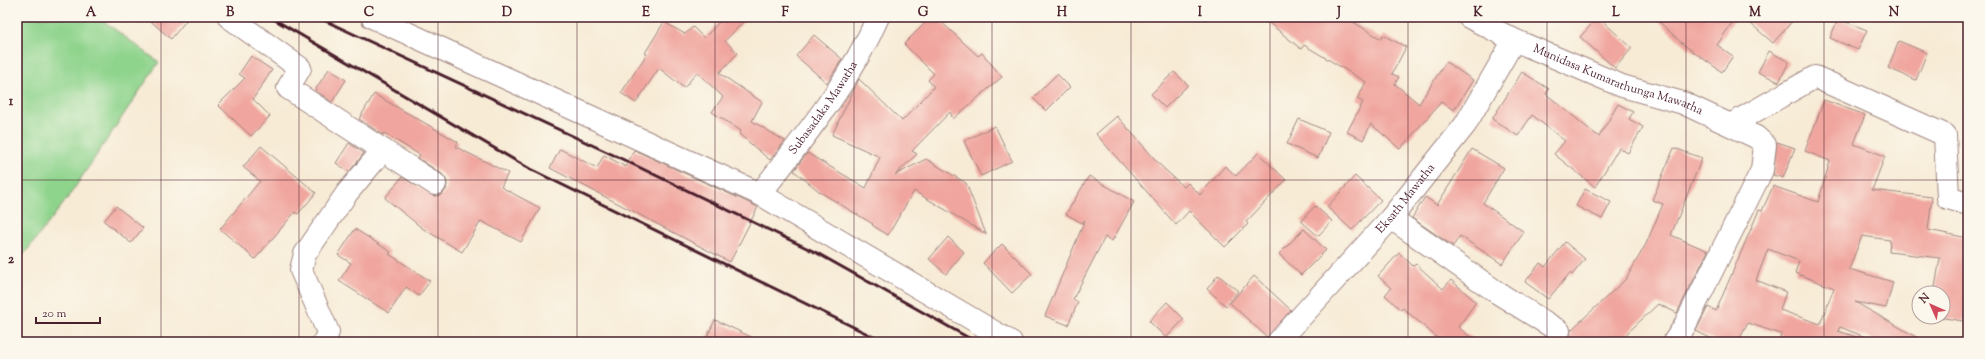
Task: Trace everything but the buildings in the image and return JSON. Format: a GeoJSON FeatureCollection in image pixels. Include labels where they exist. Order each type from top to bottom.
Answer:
{"type":"FeatureCollection","features":[{"type":"Feature","properties":{"kind":"street"},"geometry":{"type":"LineString","coordinates":[[229,17],[300,68],[288,88],[435,184]]}},
{"type":"Feature","properties":{"kind":"street"},"geometry":{"type":"LineString","coordinates":[[372,17],[760,194],[1011,342]]}},
{"type":"Feature","properties":{"kind":"street","name":"Subasadaka Mawatha"},"geometry":{"type":"LineString","coordinates":[[760,194],[812,127],[866,44],[878,17]]}},
{"type":"Feature","properties":{"kind":"street","name":"Munidasa Kumarathunga Mawatha"},"geometry":{"type":"LineString","coordinates":[[1469,17],[1514,40],[1622,86],[1683,103],[1732,124],[1756,137],[1765,146],[1762,170],[1684,327],[1674,342]]}},
{"type":"Feature","properties":{"kind":"street","name":"Eksath Mawatha"},"geometry":{"type":"LineString","coordinates":[[1278,342],[1391,218],[1465,125],[1514,40]]}},
{"type":"Feature","properties":{"kind":"street"},"geometry":{"type":"LineString","coordinates":[[1732,124],[1790,93],[1815,77],[1945,135],[1948,198],[1968,204]]}},
{"type":"Feature","properties":{"kind":"street"},"geometry":{"type":"LineString","coordinates":[[324,342],[328,332],[301,270],[305,254],[347,193],[383,150]]}},
{"type":"Feature","properties":{"kind":"street"},"geometry":{"type":"LineString","coordinates":[[1391,218],[1498,293],[1559,331]]}},
{"type":"Feature","properties":{"kind":"green space"},"geometry":{"type":"Polygon","coordinates":[[[17,17],[98,17],[159,62],[67,199],[17,263],[17,17]]]}},
{"type":"Feature","properties":{"kind":"railway"},"geometry":{"type":"LineString","coordinates":[[270,17],[530,169],[884,342]]}},
{"type":"Feature","properties":{"kind":"railway"},"geometry":{"type":"LineString","coordinates":[[317,17],[622,159],[817,253],[976,342]]}}]}
